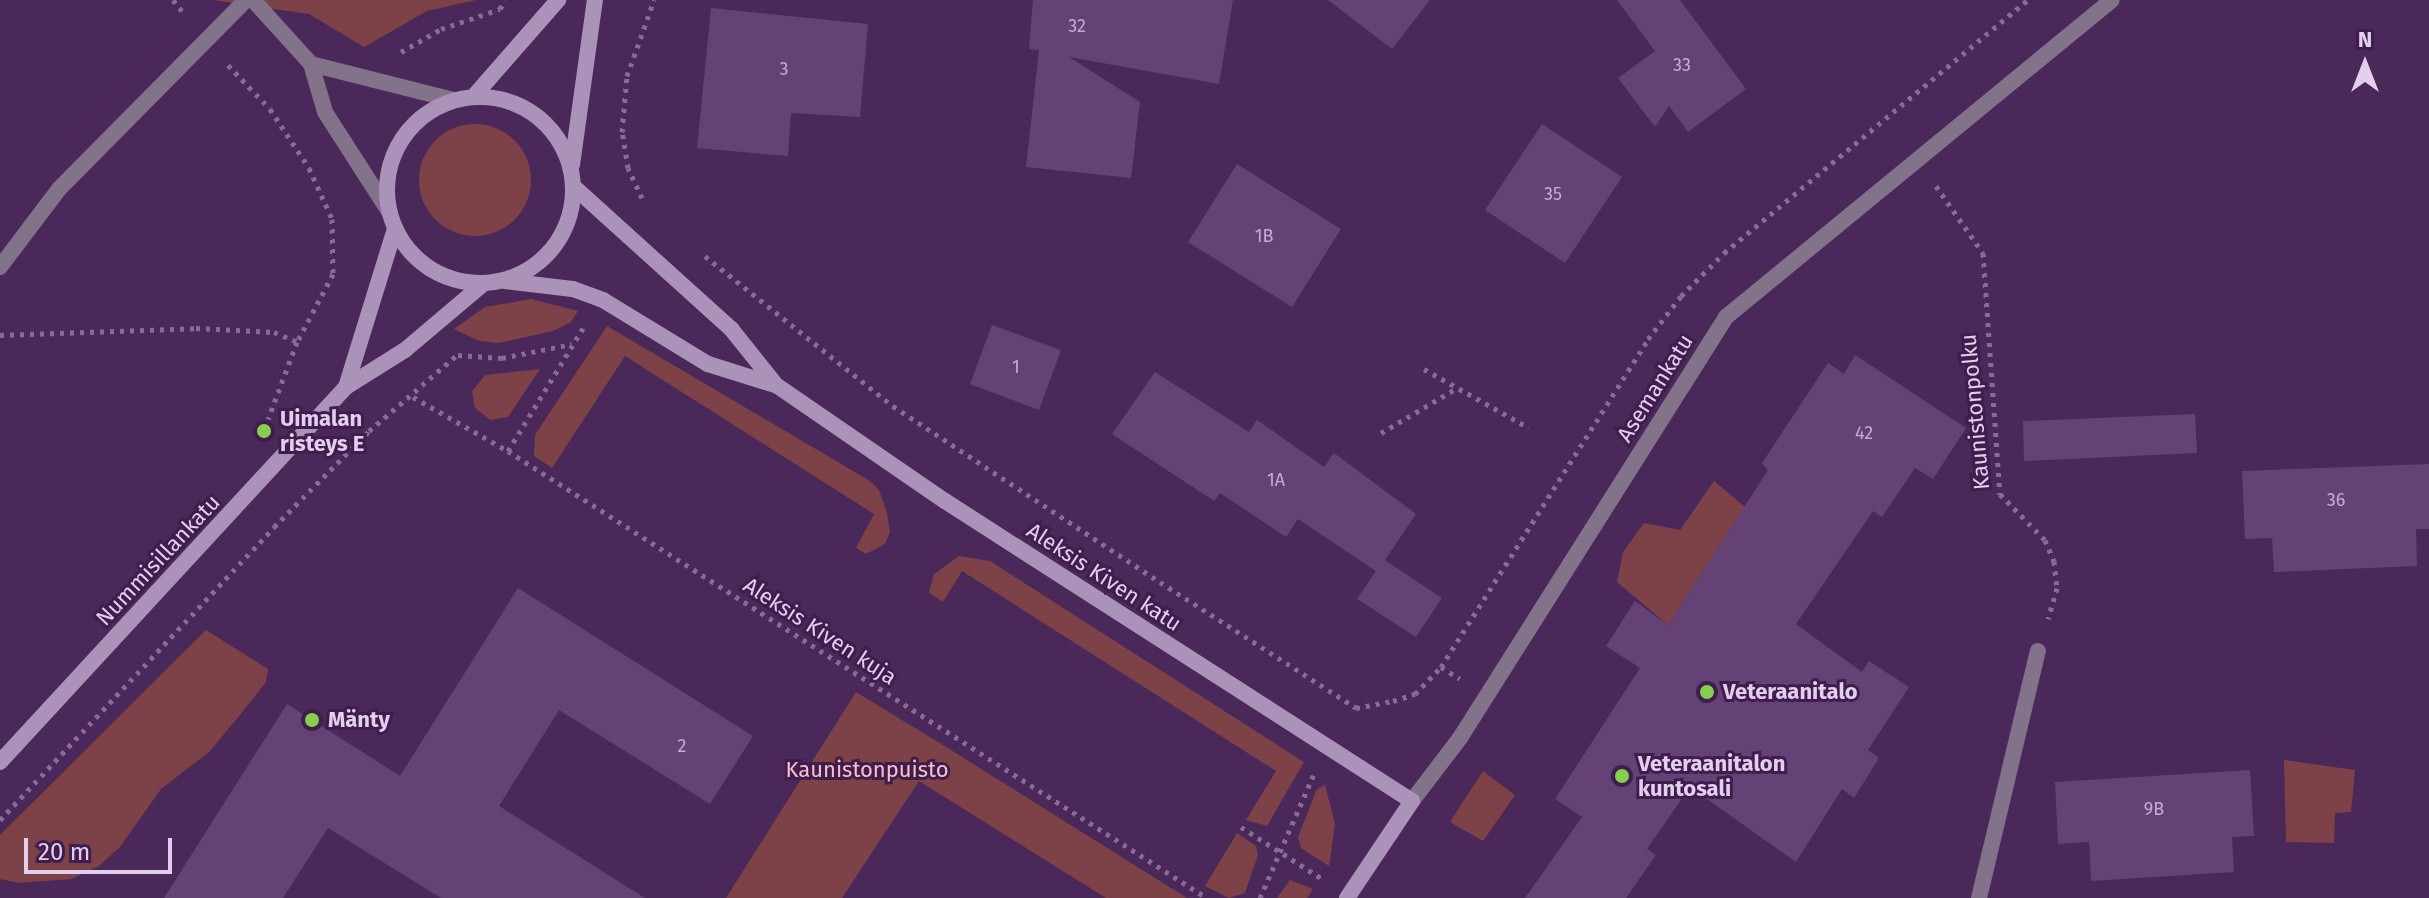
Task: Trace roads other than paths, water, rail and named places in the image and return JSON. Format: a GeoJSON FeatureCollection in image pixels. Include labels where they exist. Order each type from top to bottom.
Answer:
{"type":"FeatureCollection","features":[{"type":"Feature","properties":{"kind":"street"},"geometry":{"type":"LineString","coordinates":[[0,267],[59,189],[246,0]]}},
{"type":"Feature","properties":{"kind":"street"},"geometry":{"type":"LineString","coordinates":[[253,0],[311,64],[325,112],[388,210],[395,229],[431,269],[456,280],[483,284],[504,280],[533,267],[556,246],[570,217],[574,187],[572,167],[595,0]]}},
{"type":"Feature","properties":{"kind":"street"},"geometry":{"type":"LineString","coordinates":[[474,96],[558,0]]}},
{"type":"Feature","properties":{"kind":"street","name":"Asemankatu"},"geometry":{"type":"LineString","coordinates":[[1348,896],[1412,801],[1460,738],[1726,317],[2112,0]]}},
{"type":"Feature","properties":{"kind":"street"},"geometry":{"type":"LineString","coordinates":[[311,64],[453,100]]}},
{"type":"Feature","properties":{"kind":"street"},"geometry":{"type":"LineString","coordinates":[[388,210],[387,182],[400,142],[428,112],[453,100],[474,96],[525,107],[554,133],[572,167]]}},
{"type":"Feature","properties":{"kind":"street","name":"Aleksis Kiven katu"},"geometry":{"type":"LineString","coordinates":[[574,187],[732,330],[776,385],[945,501],[1412,801]]}},
{"type":"Feature","properties":{"kind":"street","name":"Nummisillankatu"},"geometry":{"type":"LineString","coordinates":[[346,387],[395,229]]}},
{"type":"Feature","properties":{"kind":"street","name":"Aleksis Kiven katu"},"geometry":{"type":"LineString","coordinates":[[504,280],[573,289],[603,300],[708,364],[776,385]]}},
{"type":"Feature","properties":{"kind":"street","name":"Nummisillankatu"},"geometry":{"type":"LineString","coordinates":[[0,762],[346,387],[405,350],[483,284]]}},
{"type":"Feature","properties":{"kind":"street"},"geometry":{"type":"LineString","coordinates":[[1979,898],[2038,651]]}},
{"type":"Feature","properties":{"kind":"place","name":"Uimalan risteys E"},"geometry":{"type":"Point","coordinates":[264,431]}},
{"type":"Feature","properties":{"kind":"place","name":"Veteraanitalo"},"geometry":{"type":"Point","coordinates":[1707,692]}},
{"type":"Feature","properties":{"kind":"place","name":"Mänty"},"geometry":{"type":"Point","coordinates":[312,720]}},
{"type":"Feature","properties":{"kind":"place","name":"Veteraanitalon kuntosali"},"geometry":{"type":"Point","coordinates":[1622,776]}},
{"type":"Feature","properties":{"kind":"park label","name":"Kaunistonpuisto"},"geometry":{"type":"Point","coordinates":[867,770]}}]}
